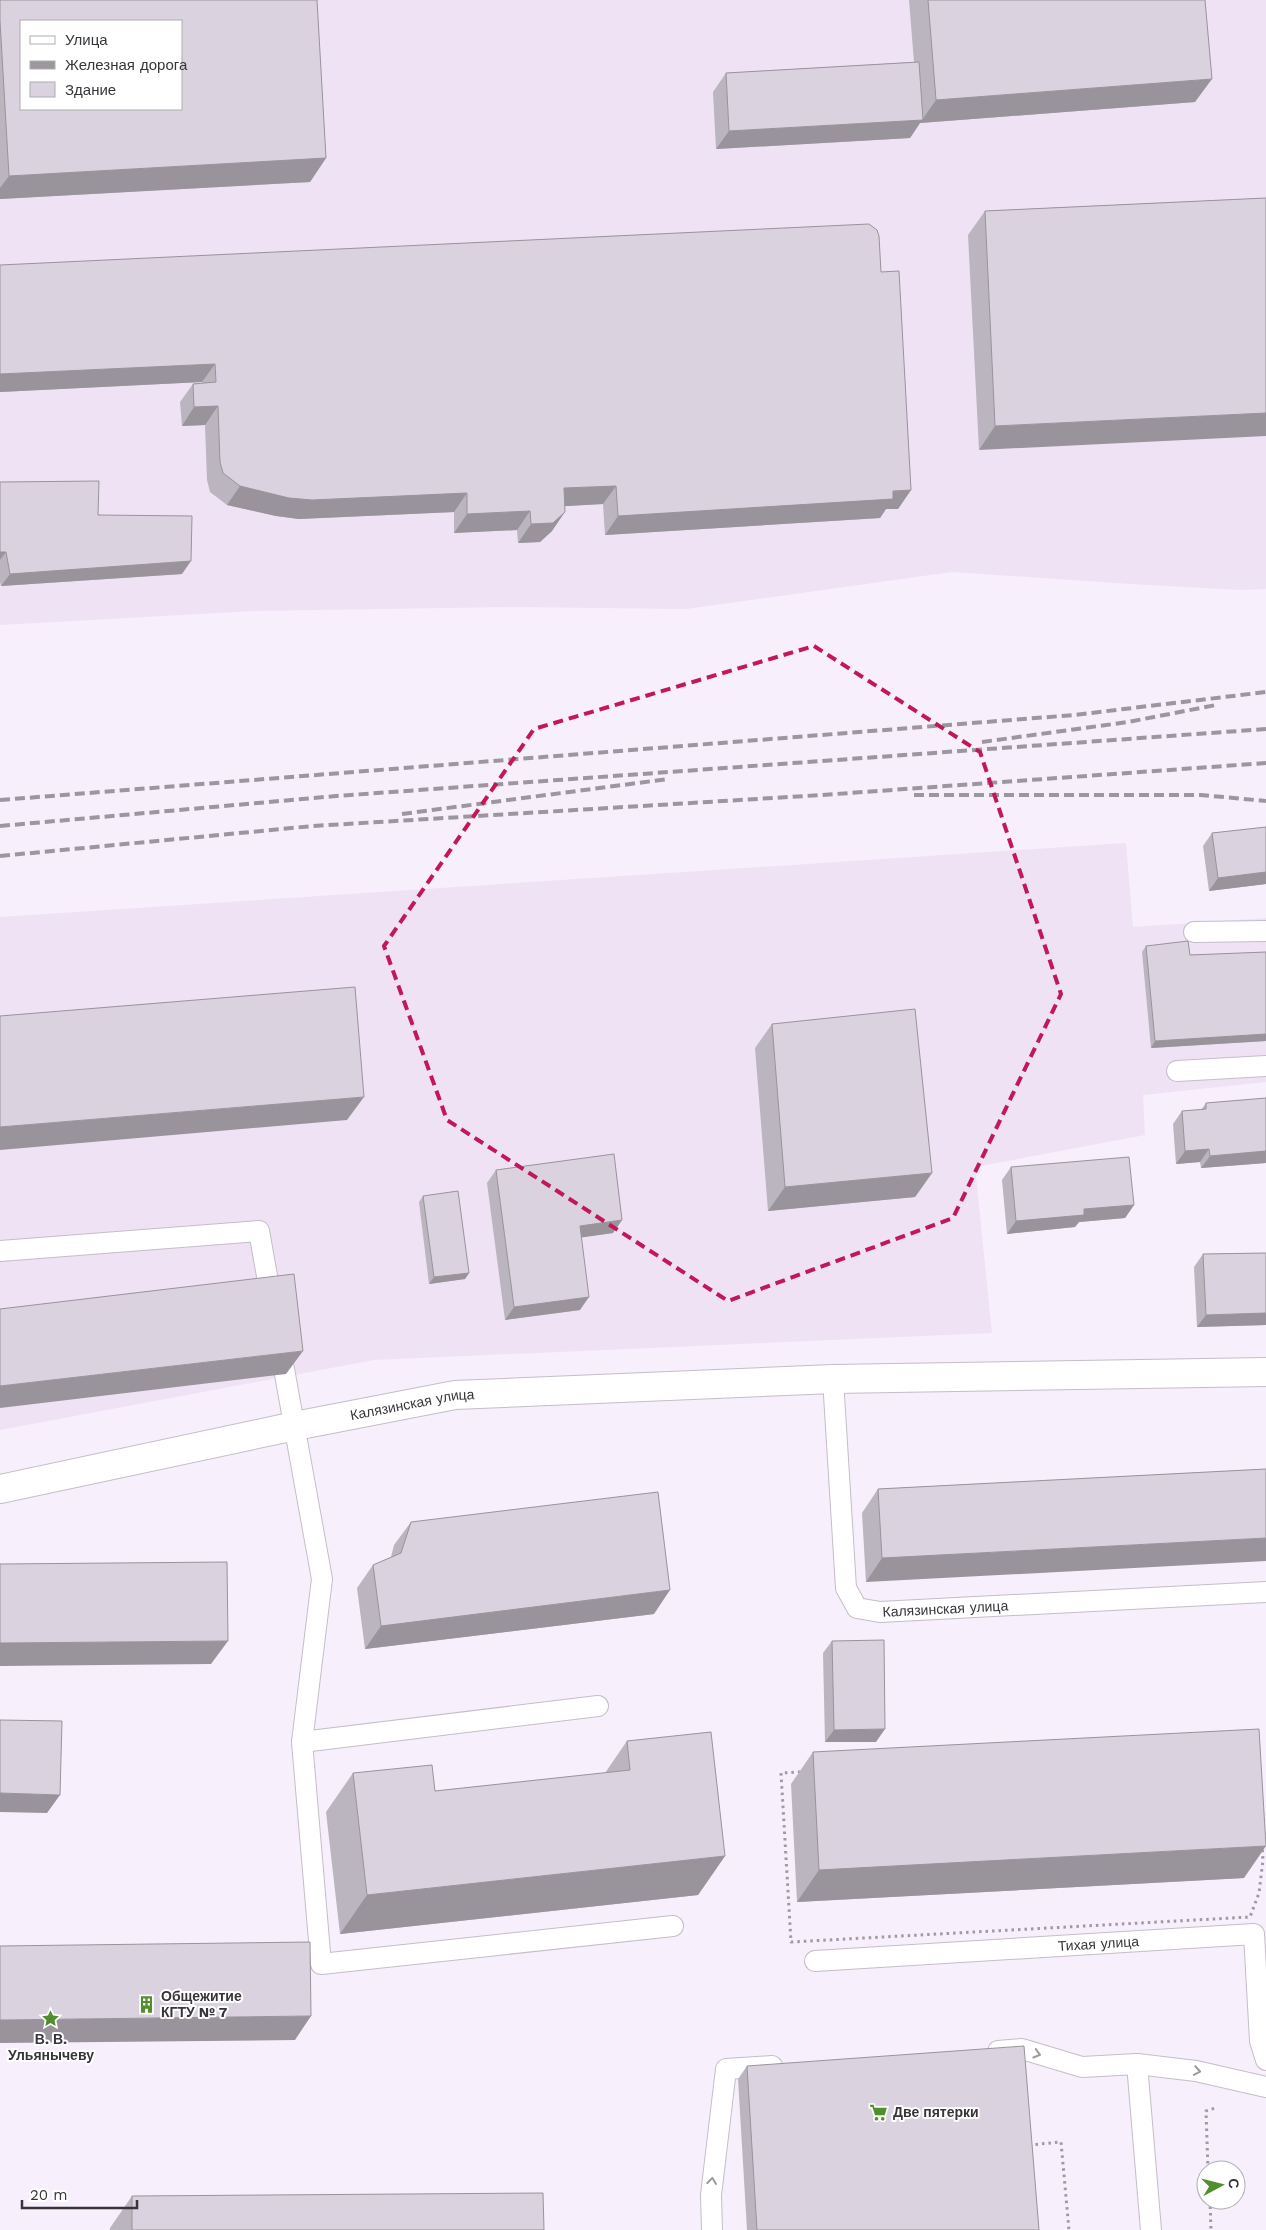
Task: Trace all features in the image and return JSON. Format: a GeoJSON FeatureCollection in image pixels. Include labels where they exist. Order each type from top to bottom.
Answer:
{"type":"FeatureCollection","features":[{"type":"Feature","properties":{"kind":"street","name":"Калязинская улица"},"geometry":{"type":"LineString","coordinates":[[0,1489],[295,1426],[455,1395],[833,1379],[1266,1372]]}},
{"type":"Feature","properties":{"kind":"lane"},"geometry":{"type":"LineString","coordinates":[[1194,932],[1266,931]]}},
{"type":"Feature","properties":{"kind":"lane"},"geometry":{"type":"LineString","coordinates":[[1177,1071],[1266,1066]]}},
{"type":"Feature","properties":{"kind":"lane"},"geometry":{"type":"LineString","coordinates":[[0,1252],[258,1231],[322,1579],[302,1742],[321,1964],[673,1926]]}},
{"type":"Feature","properties":{"kind":"lane","name":"Калязинская улица"},"geometry":{"type":"LineString","coordinates":[[833,1379],[846,1588],[857,1608],[880,1612],[1266,1592]]}},
{"type":"Feature","properties":{"kind":"lane"},"geometry":{"type":"LineString","coordinates":[[302,1742],[598,1706]]}},
{"type":"Feature","properties":{"kind":"lane","name":"Тихая улица"},"geometry":{"type":"LineString","coordinates":[[815,1961],[1254,1934],[1260,2041],[1266,2060]]}},
{"type":"Feature","properties":{"kind":"lane"},"geometry":{"type":"LineString","coordinates":[[982,2052],[1022,2050],[1082,2067],[1137,2064],[1196,2071],[1266,2086]]}},
{"type":"Feature","properties":{"kind":"lane"},"geometry":{"type":"LineString","coordinates":[[1137,2064],[1151,2230]]}},
{"type":"Feature","properties":{"kind":"lane"},"geometry":{"type":"LineString","coordinates":[[712,2230],[711,2195],[726,2069],[787,2065]]}},
{"type":"Feature","properties":{"kind":"path"},"geometry":{"type":"LineString","coordinates":[[1255,1746],[1264,1860],[1259,1893],[1250,1917],[791,1942],[781,1773],[1255,1746]]}},
{"type":"Feature","properties":{"kind":"path"},"geometry":{"type":"LineString","coordinates":[[1208,2160],[1206,2111],[1223,2105]]}},
{"type":"Feature","properties":{"kind":"path"},"geometry":{"type":"LineString","coordinates":[[1020,2145],[1061,2142],[1069,2230]]}},
{"type":"Feature","properties":{"kind":"path"},"geometry":{"type":"LineString","coordinates":[[1210,2210],[1211,2230]]}},
{"type":"Feature","properties":{"kind":"highlighted area"},"geometry":{"type":"Polygon","coordinates":[[[814,646],[980,752],[1061,994],[953,1218],[728,1301],[447,1120],[384,946],[534,729],[814,646]]]}},
{"type":"Feature","properties":{"kind":"shaded area"},"geometry":{"type":"Polygon","coordinates":[[[299,0],[1266,0],[1266,589],[1243,590],[1146,585],[952,572],[686,609],[513,607],[253,611],[0,625],[0,199],[309,182],[299,0]]]}},
{"type":"Feature","properties":{"kind":"shaded area"},"geometry":{"type":"Polygon","coordinates":[[[1126,843],[1133,927],[1266,918],[1266,1082],[1143,1095],[1145,1135],[975,1167],[992,1333],[374,1360],[0,1430],[0,917],[1126,843]]]}},
{"type":"Feature","properties":{"kind":"building"},"geometry":{"type":"Polygon","coordinates":[[[0,0],[317,0],[326,158],[9,176],[0,0]]]}},
{"type":"Feature","properties":{"kind":"building"},"geometry":{"type":"Polygon","coordinates":[[[928,0],[1205,0],[1212,79],[936,100],[928,0]]]}},
{"type":"Feature","properties":{"kind":"building"},"geometry":{"type":"Polygon","coordinates":[[[919,62],[923,120],[729,131],[726,73],[919,62]]]}},
{"type":"Feature","properties":{"kind":"building"},"geometry":{"type":"Polygon","coordinates":[[[1266,198],[1266,413],[995,426],[985,211],[1266,198]]]}},
{"type":"Feature","properties":{"kind":"building"},"geometry":{"type":"Polygon","coordinates":[[[869,224],[877,230],[879,236],[881,272],[899,271],[911,490],[893,491],[893,499],[618,516],[616,486],[564,488],[565,512],[553,523],[531,524],[530,511],[467,514],[467,493],[312,500],[289,498],[240,486],[223,473],[220,462],[218,406],[194,407],[193,384],[216,382],[215,364],[0,374],[0,265],[869,224]]]}},
{"type":"Feature","properties":{"kind":"building"},"geometry":{"type":"Polygon","coordinates":[[[99,481],[98,515],[192,516],[191,561],[10,574],[6,552],[0,552],[0,482],[99,481]]]}},
{"type":"Feature","properties":{"kind":"building"},"geometry":{"type":"Polygon","coordinates":[[[1266,827],[1266,872],[1218,878],[1212,833],[1266,827]]]}},
{"type":"Feature","properties":{"kind":"building"},"geometry":{"type":"Polygon","coordinates":[[[1188,941],[1190,955],[1266,952],[1266,1034],[1155,1041],[1146,946],[1188,941]]]}},
{"type":"Feature","properties":{"kind":"building"},"geometry":{"type":"Polygon","coordinates":[[[355,987],[364,1097],[0,1127],[0,1016],[355,987]]]}},
{"type":"Feature","properties":{"kind":"building"},"geometry":{"type":"Polygon","coordinates":[[[915,1009],[932,1173],[785,1187],[772,1024],[915,1009]]]}},
{"type":"Feature","properties":{"kind":"building"},"geometry":{"type":"Polygon","coordinates":[[[1266,1098],[1266,1151],[1210,1156],[1209,1149],[1185,1151],[1182,1111],[1206,1109],[1206,1103],[1266,1098]]]}},
{"type":"Feature","properties":{"kind":"building"},"geometry":{"type":"Polygon","coordinates":[[[614,1154],[622,1220],[580,1226],[589,1297],[514,1307],[496,1170],[614,1154]]]}},
{"type":"Feature","properties":{"kind":"building"},"geometry":{"type":"Polygon","coordinates":[[[1129,1157],[1134,1205],[1084,1209],[1084,1215],[1016,1221],[1011,1167],[1129,1157]]]}},
{"type":"Feature","properties":{"kind":"building"},"geometry":{"type":"Polygon","coordinates":[[[458,1191],[469,1273],[434,1277],[423,1196],[458,1191]]]}},
{"type":"Feature","properties":{"kind":"building"},"geometry":{"type":"Polygon","coordinates":[[[1266,1253],[1266,1313],[1206,1315],[1203,1254],[1266,1253]]]}},
{"type":"Feature","properties":{"kind":"building"},"geometry":{"type":"Polygon","coordinates":[[[294,1274],[303,1351],[0,1386],[0,1309],[294,1274]]]}},
{"type":"Feature","properties":{"kind":"building"},"geometry":{"type":"Polygon","coordinates":[[[1266,1469],[1266,1538],[882,1558],[878,1489],[1266,1469]]]}},
{"type":"Feature","properties":{"kind":"building"},"geometry":{"type":"Polygon","coordinates":[[[658,1492],[670,1590],[381,1626],[373,1565],[401,1553],[411,1522],[658,1492]]]}},
{"type":"Feature","properties":{"kind":"building"},"geometry":{"type":"Polygon","coordinates":[[[227,1562],[228,1641],[0,1643],[0,1564],[227,1562]]]}},
{"type":"Feature","properties":{"kind":"building"},"geometry":{"type":"Polygon","coordinates":[[[884,1640],[885,1729],[834,1730],[832,1641],[884,1640]]]}},
{"type":"Feature","properties":{"kind":"building"},"geometry":{"type":"Polygon","coordinates":[[[0,1720],[62,1721],[60,1795],[0,1793],[0,1720]]]}},
{"type":"Feature","properties":{"kind":"building"},"geometry":{"type":"Polygon","coordinates":[[[1259,1729],[1266,1846],[819,1870],[813,1752],[1259,1729]]]}},
{"type":"Feature","properties":{"kind":"building"},"geometry":{"type":"Polygon","coordinates":[[[711,1732],[725,1856],[367,1895],[353,1773],[432,1765],[435,1791],[630,1770],[627,1741],[711,1732]]]}},
{"type":"Feature","properties":{"kind":"building","name":"Общежитие КГТУ № 7"},"geometry":{"type":"Polygon","coordinates":[[[310,1942],[311,2016],[0,2020],[0,1946],[310,1942]]]}},
{"type":"Feature","properties":{"kind":"building","name":"Две пятерки"},"geometry":{"type":"Polygon","coordinates":[[[1024,2046],[1039,2230],[757,2230],[747,2066],[1024,2046]]]}},
{"type":"Feature","properties":{"kind":"building"},"geometry":{"type":"Polygon","coordinates":[[[543,2193],[544,2230],[132,2230],[132,2196],[543,2193]]]}},
{"type":"Feature","properties":{"kind":"railway"},"geometry":{"type":"LineString","coordinates":[[0,800],[1074,715],[1266,692]]}},
{"type":"Feature","properties":{"kind":"railway"},"geometry":{"type":"LineString","coordinates":[[982,742],[1128,722],[1216,705]]}},
{"type":"Feature","properties":{"kind":"railway"},"geometry":{"type":"LineString","coordinates":[[0,826],[336,796],[1266,729]]}},
{"type":"Feature","properties":{"kind":"railway"},"geometry":{"type":"LineString","coordinates":[[0,856],[313,826],[822,795],[1266,763]]}},
{"type":"Feature","properties":{"kind":"railway"},"geometry":{"type":"LineString","coordinates":[[402,814],[668,779]]}},
{"type":"Feature","properties":{"kind":"railway"},"geometry":{"type":"LineString","coordinates":[[914,795],[1201,795],[1266,801]]}},
{"type":"Feature","properties":{"kind":"place","name":"Общежитие КГТУ № 7"},"geometry":{"type":"Point","coordinates":[147,2004]}},
{"type":"Feature","properties":{"kind":"place","name":"В. В. Ульянычеву"},"geometry":{"type":"Point","coordinates":[51,2019]}},
{"type":"Feature","properties":{"kind":"place","name":"Две пятерки"},"geometry":{"type":"Point","coordinates":[879,2112]}}]}
